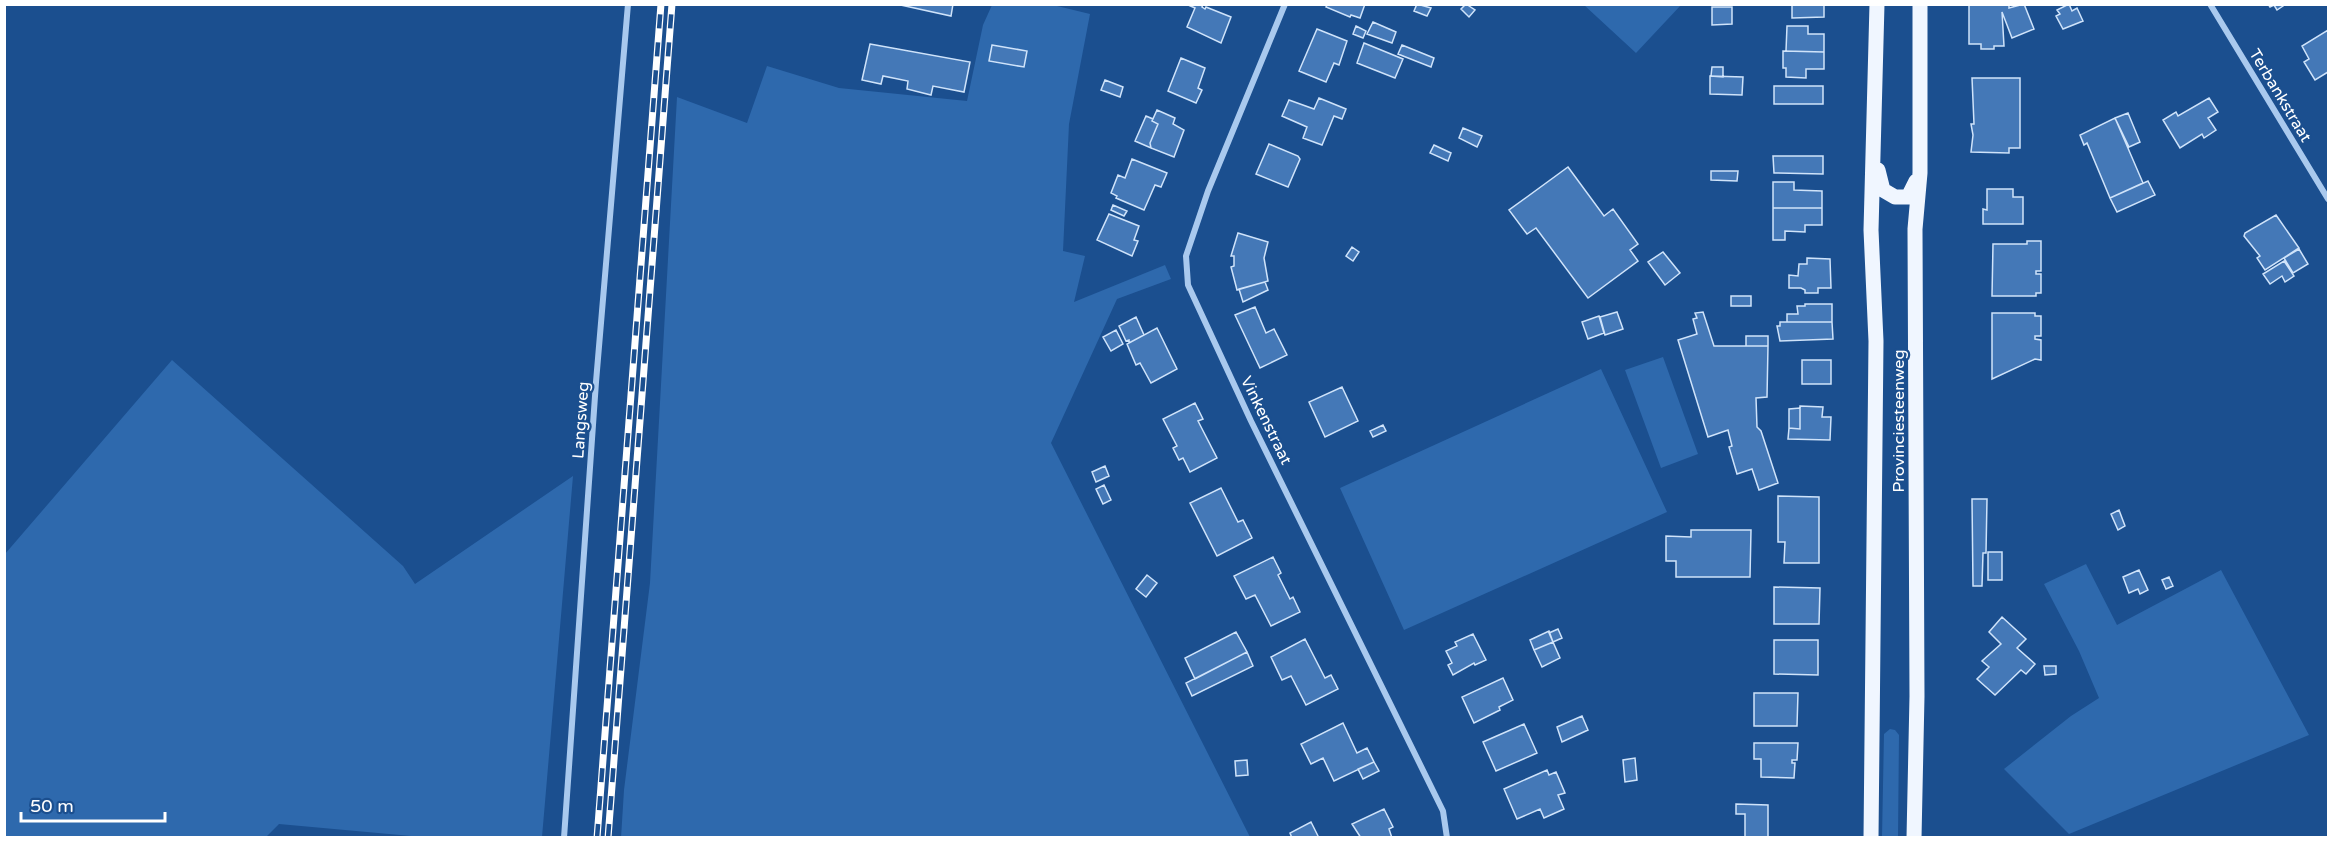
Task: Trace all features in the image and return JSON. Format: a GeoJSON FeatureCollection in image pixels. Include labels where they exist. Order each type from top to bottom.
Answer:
{"type":"FeatureCollection","features":[{"type":"Feature","properties":{"kind":"main road","name":"Provinciesteenweg"},"geometry":{"type":"LineString","coordinates":[[1871,837],[1876,353],[1871,230],[1876,4]]}},
{"type":"Feature","properties":{"kind":"main road","name":"Provinciesteenweg"},"geometry":{"type":"LineString","coordinates":[[1914,837],[1917,696],[1915,229],[1920,173],[1920,4]]}},
{"type":"Feature","properties":{"kind":"main road"},"geometry":{"type":"LineString","coordinates":[[1873,152],[1883,190],[1895,197],[1908,197],[1920,173]]}},
{"type":"Feature","properties":{"kind":"street","name":"Langsweg"},"geometry":{"type":"LineString","coordinates":[[564,837],[596,382],[628,4]]}},
{"type":"Feature","properties":{"kind":"street","name":"Vinkenstraat"},"geometry":{"type":"LineString","coordinates":[[1285,4],[1208,191],[1186,256],[1188,285],[1251,421],[1443,811],[1447,837]]}},
{"type":"Feature","properties":{"kind":"street","name":"Terbankstraat"},"geometry":{"type":"LineString","coordinates":[[2210,4],[2328,199]]}},
{"type":"Feature","properties":{"kind":"shaded area"},"geometry":{"type":"Polygon","coordinates":[[[992,5],[1053,5],[1090,14],[1069,124],[1063,251],[1085,256],[1074,302],[1165,265],[1171,279],[1117,299],[1051,443],[1250,837],[621,838],[624,790],[650,583],[677,97],[747,123],[767,66],[839,88],[967,101],[983,25],[992,5]]]}},
{"type":"Feature","properties":{"kind":"shaded area"},"geometry":{"type":"Polygon","coordinates":[[[1584,5],[1681,5],[1636,53],[1584,5]]]}},
{"type":"Feature","properties":{"kind":"shaded area"},"geometry":{"type":"Polygon","coordinates":[[[1663,357],[1698,454],[1661,468],[1625,370],[1663,357]]]}},
{"type":"Feature","properties":{"kind":"shaded area"},"geometry":{"type":"Polygon","coordinates":[[[172,360],[403,566],[415,584],[573,476],[542,837],[422,837],[279,824],[266,837],[5,837],[5,554],[172,360]]]}},
{"type":"Feature","properties":{"kind":"shaded area"},"geometry":{"type":"Polygon","coordinates":[[[1601,369],[1667,512],[1404,630],[1340,488],[1601,369]]]}},
{"type":"Feature","properties":{"kind":"shaded area"},"geometry":{"type":"Polygon","coordinates":[[[2086,564],[2117,625],[2221,570],[2309,735],[2069,834],[2004,769],[2071,716],[2099,698],[2079,651],[2044,584],[2086,564]]]}},
{"type":"Feature","properties":{"kind":"shaded area"},"geometry":{"type":"Polygon","coordinates":[[[1890,729],[1895,730],[1899,735],[1898,837],[1882,837],[1884,734],[1890,729]]]}},
{"type":"Feature","properties":{"kind":"building"},"geometry":{"type":"Polygon","coordinates":[[[896,4],[953,4],[951,16],[896,4]]]}},
{"type":"Feature","properties":{"kind":"building"},"geometry":{"type":"Polygon","coordinates":[[[1186,4],[1203,4],[1202,7],[1205,9],[1206,7],[1231,17],[1221,43],[1187,27],[1195,8],[1186,4]]]}},
{"type":"Feature","properties":{"kind":"building"},"geometry":{"type":"Polygon","coordinates":[[[1328,4],[1365,4],[1360,18],[1351,15],[1350,17],[1326,7],[1328,4]]]}},
{"type":"Feature","properties":{"kind":"building"},"geometry":{"type":"Polygon","coordinates":[[[1417,4],[1431,8],[1427,16],[1414,11],[1417,4]]]}},
{"type":"Feature","properties":{"kind":"building"},"geometry":{"type":"Polygon","coordinates":[[[1466,4],[1475,10],[1469,17],[1461,9],[1466,4]]]}},
{"type":"Feature","properties":{"kind":"building"},"geometry":{"type":"Polygon","coordinates":[[[1792,4],[1824,4],[1824,17],[1792,18],[1792,4]]]}},
{"type":"Feature","properties":{"kind":"building"},"geometry":{"type":"Polygon","coordinates":[[[1969,4],[2009,4],[2009,8],[2024,4],[2034,29],[2012,38],[2002,12],[2004,46],[1981,49],[1981,44],[1969,44],[1969,4]]]}},
{"type":"Feature","properties":{"kind":"building"},"geometry":{"type":"Polygon","coordinates":[[[2069,4],[2072,11],[2077,8],[2083,21],[2063,29],[2056,16],[2060,14],[2057,10],[2069,4]]]}},
{"type":"Feature","properties":{"kind":"building"},"geometry":{"type":"Polygon","coordinates":[[[2268,4],[2286,4],[2277,10],[2274,5],[2270,7],[2268,4]]]}},
{"type":"Feature","properties":{"kind":"building"},"geometry":{"type":"Polygon","coordinates":[[[1712,7],[1732,7],[1732,24],[1712,25],[1712,7]]]}},
{"type":"Feature","properties":{"kind":"building"},"geometry":{"type":"Polygon","coordinates":[[[1373,22],[1396,32],[1392,43],[1367,34],[1373,22]]]}},
{"type":"Feature","properties":{"kind":"building"},"geometry":{"type":"Polygon","coordinates":[[[1356,26],[1366,31],[1363,38],[1353,34],[1356,26]]]}},
{"type":"Feature","properties":{"kind":"building"},"geometry":{"type":"Polygon","coordinates":[[[1787,26],[1808,26],[1808,34],[1824,34],[1824,52],[1786,51],[1787,26]]]}},
{"type":"Feature","properties":{"kind":"building"},"geometry":{"type":"Polygon","coordinates":[[[1317,29],[1347,41],[1339,65],[1334,63],[1326,82],[1299,71],[1317,29]]]}},
{"type":"Feature","properties":{"kind":"building"},"geometry":{"type":"Polygon","coordinates":[[[2328,30],[2328,72],[2315,80],[2304,62],[2309,59],[2302,46],[2328,30]]]}},
{"type":"Feature","properties":{"kind":"building"},"geometry":{"type":"Polygon","coordinates":[[[1364,43],[1403,59],[1395,78],[1357,63],[1364,43]]]}},
{"type":"Feature","properties":{"kind":"building"},"geometry":{"type":"Polygon","coordinates":[[[870,44],[970,62],[964,92],[933,86],[931,95],[907,89],[908,81],[883,76],[881,84],[862,80],[870,44]]]}},
{"type":"Feature","properties":{"kind":"building"},"geometry":{"type":"Polygon","coordinates":[[[992,45],[1027,51],[1024,67],[989,61],[992,45]]]}},
{"type":"Feature","properties":{"kind":"building"},"geometry":{"type":"Polygon","coordinates":[[[1402,45],[1434,58],[1431,67],[1398,54],[1402,45]]]}},
{"type":"Feature","properties":{"kind":"building"},"geometry":{"type":"Polygon","coordinates":[[[1783,51],[1824,52],[1824,69],[1806,69],[1806,78],[1786,77],[1786,68],[1783,68],[1783,51]]]}},
{"type":"Feature","properties":{"kind":"building"},"geometry":{"type":"Polygon","coordinates":[[[1181,58],[1205,68],[1198,88],[1202,90],[1196,103],[1168,91],[1181,58]]]}},
{"type":"Feature","properties":{"kind":"building"},"geometry":{"type":"Polygon","coordinates":[[[1712,67],[1723,67],[1723,77],[1711,76],[1712,67]]]}},
{"type":"Feature","properties":{"kind":"building"},"geometry":{"type":"Polygon","coordinates":[[[1710,76],[1743,77],[1742,95],[1710,94],[1710,76]]]}},
{"type":"Feature","properties":{"kind":"building"},"geometry":{"type":"Polygon","coordinates":[[[1972,78],[2020,78],[2020,148],[2009,148],[2009,153],[1971,152],[1973,135],[1971,124],[1974,124],[1972,78]]]}},
{"type":"Feature","properties":{"kind":"building"},"geometry":{"type":"Polygon","coordinates":[[[1105,80],[1123,87],[1120,97],[1101,90],[1105,80]]]}},
{"type":"Feature","properties":{"kind":"building"},"geometry":{"type":"Polygon","coordinates":[[[1774,86],[1823,86],[1823,104],[1774,104],[1774,86]]]}},
{"type":"Feature","properties":{"kind":"building"},"geometry":{"type":"Polygon","coordinates":[[[1319,98],[1346,109],[1342,119],[1334,116],[1322,145],[1303,138],[1307,127],[1282,116],[1289,100],[1314,109],[1319,98]]]}},
{"type":"Feature","properties":{"kind":"building"},"geometry":{"type":"Polygon","coordinates":[[[2209,98],[2218,112],[2208,118],[2216,130],[2204,138],[2202,134],[2180,148],[2163,120],[2176,112],[2178,116],[2209,98]]]}},
{"type":"Feature","properties":{"kind":"building"},"geometry":{"type":"Polygon","coordinates":[[[1157,110],[1175,118],[1173,124],[1184,130],[1174,157],[1151,148],[1150,143],[1158,124],[1152,121],[1157,110]]]}},
{"type":"Feature","properties":{"kind":"building"},"geometry":{"type":"Polygon","coordinates":[[[2128,113],[2140,142],[2129,147],[2115,118],[2128,113]]]}},
{"type":"Feature","properties":{"kind":"building"},"geometry":{"type":"Polygon","coordinates":[[[1146,116],[1158,124],[1150,143],[1151,148],[1135,141],[1146,116]]]}},
{"type":"Feature","properties":{"kind":"building"},"geometry":{"type":"Polygon","coordinates":[[[2115,118],[2143,183],[2110,198],[2087,143],[2084,145],[2080,135],[2115,118]]]}},
{"type":"Feature","properties":{"kind":"building"},"geometry":{"type":"Polygon","coordinates":[[[1463,128],[1482,136],[1477,147],[1459,138],[1463,128]]]}},
{"type":"Feature","properties":{"kind":"building"},"geometry":{"type":"Polygon","coordinates":[[[1269,144],[1298,156],[1300,159],[1288,187],[1256,174],[1269,144]]]}},
{"type":"Feature","properties":{"kind":"building"},"geometry":{"type":"Polygon","coordinates":[[[1434,145],[1451,153],[1448,161],[1430,153],[1434,145]]]}},
{"type":"Feature","properties":{"kind":"building"},"geometry":{"type":"Polygon","coordinates":[[[1773,156],[1823,156],[1823,174],[1774,173],[1773,156]]]}},
{"type":"Feature","properties":{"kind":"building"},"geometry":{"type":"Polygon","coordinates":[[[1132,159],[1167,173],[1161,187],[1155,185],[1144,210],[1116,198],[1117,196],[1111,193],[1118,175],[1125,178],[1132,159]]]}},
{"type":"Feature","properties":{"kind":"building"},"geometry":{"type":"Polygon","coordinates":[[[1568,167],[1604,216],[1613,209],[1638,244],[1630,250],[1638,261],[1588,298],[1536,228],[1527,234],[1509,210],[1568,167]]]}},
{"type":"Feature","properties":{"kind":"building"},"geometry":{"type":"Polygon","coordinates":[[[1711,171],[1738,171],[1737,181],[1711,180],[1711,171]]]}},
{"type":"Feature","properties":{"kind":"building"},"geometry":{"type":"Polygon","coordinates":[[[2148,181],[2155,195],[2117,212],[2110,198],[2148,181]]]}},
{"type":"Feature","properties":{"kind":"building"},"geometry":{"type":"Polygon","coordinates":[[[1773,182],[1794,182],[1794,190],[1822,191],[1822,208],[1773,208],[1773,182]]]}},
{"type":"Feature","properties":{"kind":"building"},"geometry":{"type":"Polygon","coordinates":[[[1987,189],[2013,189],[2013,197],[2023,197],[2023,224],[1983,224],[1983,209],[1987,210],[1987,189]]]}},
{"type":"Feature","properties":{"kind":"building"},"geometry":{"type":"Polygon","coordinates":[[[1113,205],[1127,211],[1124,216],[1111,210],[1113,205]]]}},
{"type":"Feature","properties":{"kind":"building"},"geometry":{"type":"Polygon","coordinates":[[[1773,208],[1822,208],[1822,225],[1805,225],[1805,232],[1785,231],[1785,240],[1773,240],[1773,208]]]}},
{"type":"Feature","properties":{"kind":"building"},"geometry":{"type":"Polygon","coordinates":[[[1109,214],[1139,226],[1134,240],[1138,241],[1132,256],[1097,240],[1109,214]]]}},
{"type":"Feature","properties":{"kind":"building"},"geometry":{"type":"Polygon","coordinates":[[[2276,215],[2299,248],[2265,270],[2257,258],[2260,256],[2244,236],[2245,233],[2276,215]]]}},
{"type":"Feature","properties":{"kind":"building"},"geometry":{"type":"Polygon","coordinates":[[[1238,233],[1268,242],[1264,258],[1268,281],[1237,290],[1231,267],[1234,266],[1234,256],[1231,256],[1238,233]]]}},
{"type":"Feature","properties":{"kind":"building"},"geometry":{"type":"Polygon","coordinates":[[[2027,241],[2041,241],[2041,271],[2036,271],[2036,274],[2041,274],[2041,293],[2036,293],[2036,296],[1992,296],[1993,244],[2027,244],[2027,241]]]}},
{"type":"Feature","properties":{"kind":"building"},"geometry":{"type":"Polygon","coordinates":[[[1352,247],[1359,252],[1353,261],[1346,256],[1352,247]]]}},
{"type":"Feature","properties":{"kind":"building"},"geometry":{"type":"Polygon","coordinates":[[[2299,249],[2308,264],[2293,273],[2284,258],[2299,249]]]}},
{"type":"Feature","properties":{"kind":"building"},"geometry":{"type":"Polygon","coordinates":[[[1663,252],[1680,273],[1665,285],[1648,262],[1663,252]]]}},
{"type":"Feature","properties":{"kind":"building"},"geometry":{"type":"Polygon","coordinates":[[[1807,258],[1830,259],[1831,288],[1818,288],[1818,293],[1805,293],[1805,290],[1801,288],[1789,288],[1789,275],[1798,276],[1799,264],[1807,264],[1807,258]]]}},
{"type":"Feature","properties":{"kind":"building"},"geometry":{"type":"Polygon","coordinates":[[[2284,261],[2294,276],[2285,282],[2282,276],[2270,284],[2263,274],[2284,261]]]}},
{"type":"Feature","properties":{"kind":"building"},"geometry":{"type":"Polygon","coordinates":[[[1265,282],[1268,290],[1243,302],[1239,289],[1265,282]]]}},
{"type":"Feature","properties":{"kind":"building"},"geometry":{"type":"Polygon","coordinates":[[[1731,296],[1751,296],[1751,306],[1731,306],[1731,296]]]}},
{"type":"Feature","properties":{"kind":"building"},"geometry":{"type":"Polygon","coordinates":[[[1805,304],[1832,304],[1832,322],[1787,322],[1787,314],[1798,314],[1797,306],[1805,306],[1805,304]]]}},
{"type":"Feature","properties":{"kind":"building"},"geometry":{"type":"Polygon","coordinates":[[[1255,307],[1266,333],[1274,329],[1287,355],[1260,368],[1235,315],[1255,307]]]}},
{"type":"Feature","properties":{"kind":"building"},"geometry":{"type":"Polygon","coordinates":[[[1617,312],[1623,329],[1605,335],[1600,317],[1617,312]]]}},
{"type":"Feature","properties":{"kind":"building"},"geometry":{"type":"Polygon","coordinates":[[[1703,312],[1714,346],[1768,346],[1767,397],[1756,398],[1757,427],[1761,431],[1778,483],[1759,490],[1752,469],[1737,474],[1729,447],[1732,446],[1728,430],[1708,437],[1678,340],[1697,334],[1693,319],[1697,318],[1695,313],[1703,312]]]}},
{"type":"Feature","properties":{"kind":"building"},"geometry":{"type":"Polygon","coordinates":[[[1992,313],[2035,313],[2035,316],[2041,316],[2041,336],[2035,336],[2035,339],[2041,340],[2041,360],[2035,359],[1992,379],[1992,313]]]}},
{"type":"Feature","properties":{"kind":"building"},"geometry":{"type":"Polygon","coordinates":[[[1599,316],[1604,333],[1588,339],[1582,322],[1599,316]]]}},
{"type":"Feature","properties":{"kind":"building"},"geometry":{"type":"Polygon","coordinates":[[[1136,317],[1144,335],[1129,343],[1119,326],[1136,317]]]}},
{"type":"Feature","properties":{"kind":"building"},"geometry":{"type":"Polygon","coordinates":[[[1780,322],[1832,322],[1833,339],[1780,341],[1777,326],[1780,326],[1780,322]]]}},
{"type":"Feature","properties":{"kind":"building"},"geometry":{"type":"Polygon","coordinates":[[[1157,328],[1177,369],[1151,383],[1140,363],[1136,365],[1127,344],[1157,328]]]}},
{"type":"Feature","properties":{"kind":"building"},"geometry":{"type":"Polygon","coordinates":[[[1116,330],[1123,344],[1111,351],[1103,337],[1116,330]]]}},
{"type":"Feature","properties":{"kind":"building"},"geometry":{"type":"Polygon","coordinates":[[[1746,336],[1768,336],[1768,346],[1746,346],[1746,336]]]}},
{"type":"Feature","properties":{"kind":"building"},"geometry":{"type":"Polygon","coordinates":[[[1802,360],[1831,360],[1831,384],[1802,384],[1802,360]]]}},
{"type":"Feature","properties":{"kind":"building"},"geometry":{"type":"Polygon","coordinates":[[[1342,387],[1358,421],[1325,437],[1309,402],[1342,387]]]}},
{"type":"Feature","properties":{"kind":"building"},"geometry":{"type":"Polygon","coordinates":[[[1195,403],[1203,419],[1198,421],[1217,458],[1190,472],[1183,458],[1179,460],[1173,448],[1177,446],[1163,419],[1195,403]]]}},
{"type":"Feature","properties":{"kind":"building"},"geometry":{"type":"Polygon","coordinates":[[[1800,406],[1823,407],[1822,417],[1831,417],[1830,440],[1788,439],[1789,428],[1800,429],[1800,406]]]}},
{"type":"Feature","properties":{"kind":"building"},"geometry":{"type":"Polygon","coordinates":[[[1800,408],[1800,429],[1789,428],[1789,409],[1800,408]]]}},
{"type":"Feature","properties":{"kind":"building"},"geometry":{"type":"Polygon","coordinates":[[[1383,425],[1386,431],[1373,437],[1370,431],[1383,425]]]}},
{"type":"Feature","properties":{"kind":"building"},"geometry":{"type":"Polygon","coordinates":[[[1105,466],[1109,476],[1096,482],[1092,472],[1105,466]]]}},
{"type":"Feature","properties":{"kind":"building"},"geometry":{"type":"Polygon","coordinates":[[[1104,485],[1111,500],[1103,504],[1096,489],[1104,485]]]}},
{"type":"Feature","properties":{"kind":"building"},"geometry":{"type":"Polygon","coordinates":[[[1221,488],[1238,522],[1243,520],[1252,538],[1217,556],[1190,503],[1221,488]]]}},
{"type":"Feature","properties":{"kind":"building"},"geometry":{"type":"Polygon","coordinates":[[[1778,496],[1819,497],[1819,563],[1784,563],[1785,542],[1778,542],[1778,496]]]}},
{"type":"Feature","properties":{"kind":"building"},"geometry":{"type":"Polygon","coordinates":[[[1972,499],[1987,499],[1986,553],[1983,553],[1982,586],[1973,586],[1972,499]]]}},
{"type":"Feature","properties":{"kind":"building"},"geometry":{"type":"Polygon","coordinates":[[[2119,510],[2125,526],[2118,530],[2111,514],[2119,510]]]}},
{"type":"Feature","properties":{"kind":"building"},"geometry":{"type":"Polygon","coordinates":[[[1691,530],[1751,530],[1750,577],[1676,577],[1676,561],[1666,561],[1666,536],[1691,537],[1691,530]]]}},
{"type":"Feature","properties":{"kind":"building"},"geometry":{"type":"Polygon","coordinates":[[[1988,552],[2002,552],[2002,580],[1988,580],[1988,552]]]}},
{"type":"Feature","properties":{"kind":"building"},"geometry":{"type":"Polygon","coordinates":[[[1273,557],[1281,573],[1278,575],[1290,599],[1293,597],[1300,612],[1271,626],[1255,595],[1246,599],[1234,576],[1273,557]]]}},
{"type":"Feature","properties":{"kind":"building"},"geometry":{"type":"Polygon","coordinates":[[[2139,570],[2148,590],[2140,594],[2138,589],[2129,593],[2123,577],[2139,570]]]}},
{"type":"Feature","properties":{"kind":"building"},"geometry":{"type":"Polygon","coordinates":[[[1147,575],[1157,583],[1146,597],[1136,589],[1147,575]]]}},
{"type":"Feature","properties":{"kind":"building"},"geometry":{"type":"Polygon","coordinates":[[[2169,577],[2173,586],[2166,589],[2162,580],[2169,577]]]}},
{"type":"Feature","properties":{"kind":"building"},"geometry":{"type":"Polygon","coordinates":[[[1774,587],[1820,588],[1819,624],[1774,624],[1774,587]]]}},
{"type":"Feature","properties":{"kind":"building"},"geometry":{"type":"Polygon","coordinates":[[[2002,617],[2026,639],[2017,648],[2035,664],[2026,674],[2021,670],[1995,695],[1977,679],[1989,667],[1982,661],[2001,644],[1989,632],[2002,617]]]}},
{"type":"Feature","properties":{"kind":"building"},"geometry":{"type":"Polygon","coordinates":[[[1558,629],[1562,638],[1553,642],[1549,633],[1558,629]]]}},
{"type":"Feature","properties":{"kind":"building"},"geometry":{"type":"Polygon","coordinates":[[[1549,631],[1553,642],[1534,650],[1530,640],[1549,631]]]}},
{"type":"Feature","properties":{"kind":"building"},"geometry":{"type":"Polygon","coordinates":[[[1236,632],[1247,652],[1195,679],[1185,658],[1236,632]]]}},
{"type":"Feature","properties":{"kind":"building"},"geometry":{"type":"Polygon","coordinates":[[[1473,634],[1486,660],[1475,665],[1474,663],[1453,675],[1448,665],[1452,663],[1446,651],[1457,646],[1455,642],[1473,634]]]}},
{"type":"Feature","properties":{"kind":"building"},"geometry":{"type":"Polygon","coordinates":[[[1305,639],[1325,678],[1331,675],[1338,689],[1306,705],[1291,676],[1282,680],[1271,657],[1305,639]]]}},
{"type":"Feature","properties":{"kind":"building"},"geometry":{"type":"Polygon","coordinates":[[[1774,640],[1818,640],[1818,675],[1774,674],[1774,640]]]}},
{"type":"Feature","properties":{"kind":"building"},"geometry":{"type":"Polygon","coordinates":[[[1553,642],[1560,658],[1542,667],[1534,650],[1553,642]]]}},
{"type":"Feature","properties":{"kind":"building"},"geometry":{"type":"Polygon","coordinates":[[[1247,652],[1253,666],[1192,696],[1186,683],[1247,652]]]}},
{"type":"Feature","properties":{"kind":"building"},"geometry":{"type":"Polygon","coordinates":[[[2044,666],[2056,666],[2056,674],[2045,675],[2044,666]]]}},
{"type":"Feature","properties":{"kind":"building"},"geometry":{"type":"Polygon","coordinates":[[[1503,678],[1513,700],[1499,707],[1500,710],[1474,723],[1462,697],[1503,678]]]}},
{"type":"Feature","properties":{"kind":"building"},"geometry":{"type":"Polygon","coordinates":[[[1754,693],[1798,693],[1797,726],[1754,726],[1754,693]]]}},
{"type":"Feature","properties":{"kind":"building"},"geometry":{"type":"Polygon","coordinates":[[[1582,716],[1588,730],[1562,742],[1557,727],[1582,716]]]}},
{"type":"Feature","properties":{"kind":"building"},"geometry":{"type":"Polygon","coordinates":[[[1343,723],[1357,753],[1367,748],[1374,762],[1334,781],[1323,758],[1311,764],[1301,744],[1343,723]]]}},
{"type":"Feature","properties":{"kind":"building"},"geometry":{"type":"Polygon","coordinates":[[[1524,724],[1537,753],[1496,771],[1483,742],[1524,724]]]}},
{"type":"Feature","properties":{"kind":"building"},"geometry":{"type":"Polygon","coordinates":[[[1754,743],[1798,743],[1797,760],[1792,760],[1792,763],[1795,763],[1794,778],[1761,777],[1761,759],[1754,759],[1754,743]]]}},
{"type":"Feature","properties":{"kind":"building"},"geometry":{"type":"Polygon","coordinates":[[[1635,758],[1637,780],[1625,782],[1623,760],[1635,758]]]}},
{"type":"Feature","properties":{"kind":"building"},"geometry":{"type":"Polygon","coordinates":[[[1247,760],[1248,775],[1236,776],[1235,761],[1247,760]]]}},
{"type":"Feature","properties":{"kind":"building"},"geometry":{"type":"Polygon","coordinates":[[[1374,762],[1379,771],[1363,779],[1358,769],[1374,762]]]}},
{"type":"Feature","properties":{"kind":"building"},"geometry":{"type":"Polygon","coordinates":[[[1547,770],[1549,775],[1556,772],[1565,793],[1558,795],[1564,809],[1544,818],[1540,809],[1517,819],[1504,789],[1547,770]]]}},
{"type":"Feature","properties":{"kind":"building"},"geometry":{"type":"Polygon","coordinates":[[[1736,804],[1768,805],[1768,838],[1745,838],[1745,814],[1736,814],[1736,804]]]}},
{"type":"Feature","properties":{"kind":"building"},"geometry":{"type":"Polygon","coordinates":[[[1384,809],[1393,827],[1389,829],[1392,838],[1361,838],[1352,824],[1384,809]]]}},
{"type":"Feature","properties":{"kind":"building"},"geometry":{"type":"Polygon","coordinates":[[[1311,822],[1319,838],[1292,838],[1290,833],[1311,822]]]}},
{"type":"Feature","properties":{"kind":"railway"},"geometry":{"type":"LineString","coordinates":[[597,838],[661,4]]}},
{"type":"Feature","properties":{"kind":"railway"},"geometry":{"type":"LineString","coordinates":[[608,838],[672,4]]}}]}
